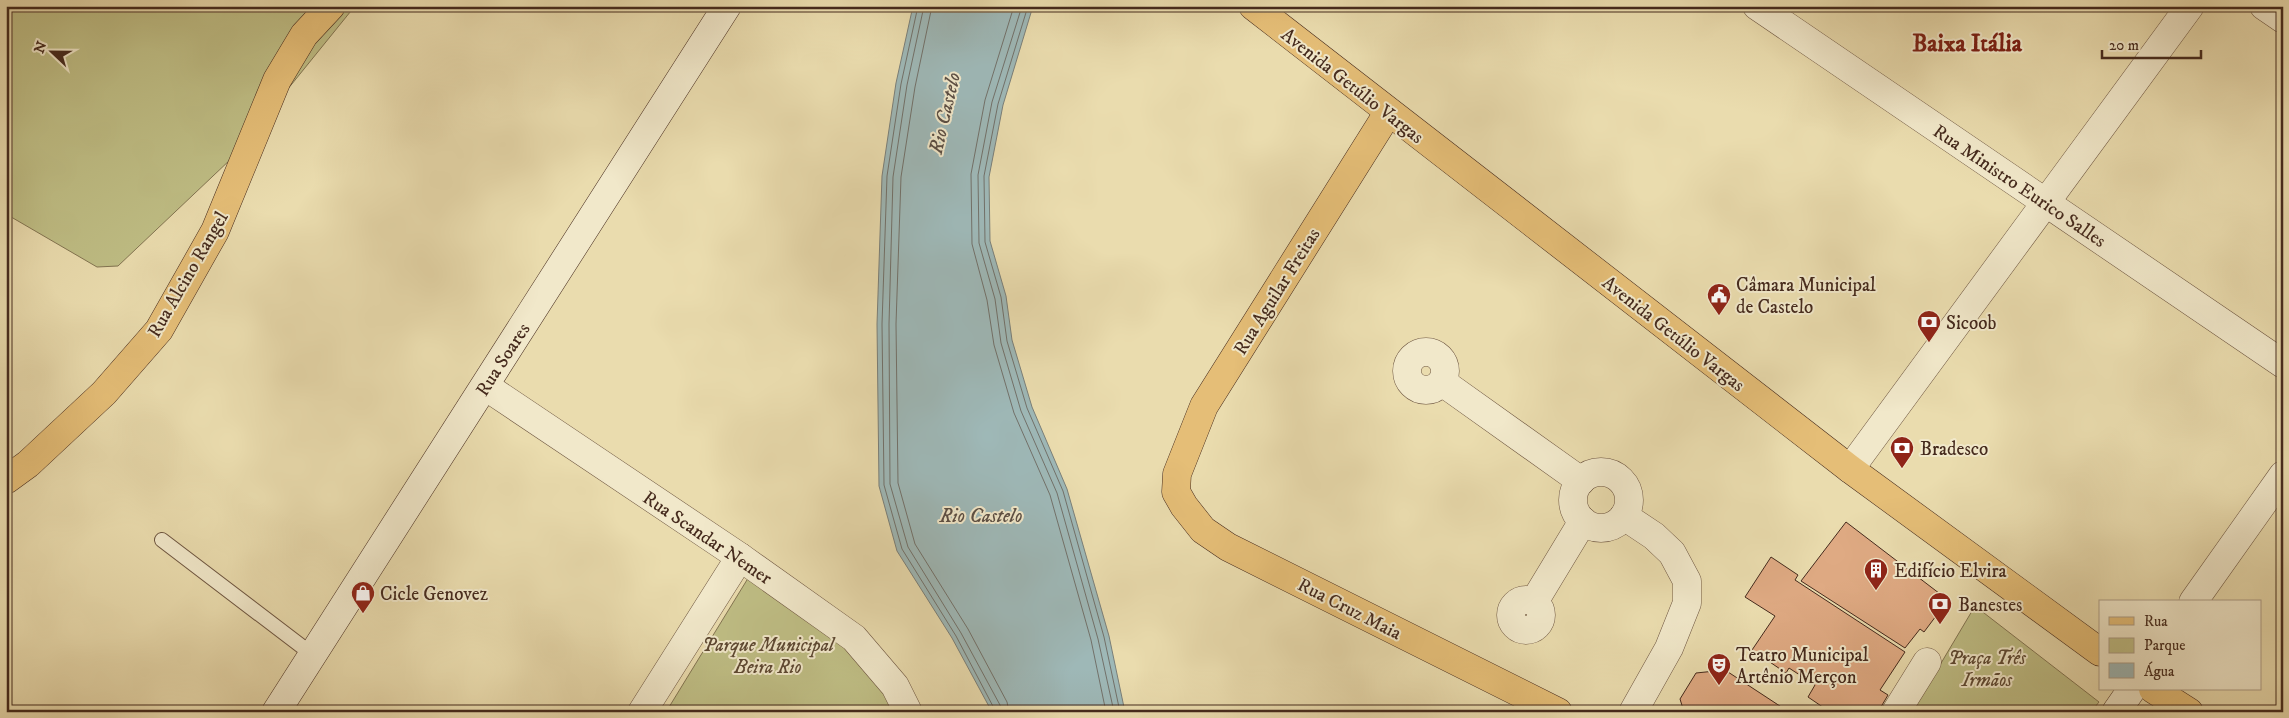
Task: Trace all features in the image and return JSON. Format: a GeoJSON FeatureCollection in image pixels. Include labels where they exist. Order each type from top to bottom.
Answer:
{"type":"FeatureCollection","features":[{"type":"Feature","properties":{"kind":"main road","name":"Rua Alcino Rangel"},"geometry":{"type":"LineString","coordinates":[[6,480],[28,464],[104,393],[160,330],[215,231],[277,80],[304,35],[331,6]]}},
{"type":"Feature","properties":{"kind":"main road","name":"Avenida Getúlio Vargas"},"geometry":{"type":"LineString","coordinates":[[1253,6],[1388,113],[1850,469],[2099,651]]}},
{"type":"Feature","properties":{"kind":"main road","name":"Rua Aguilar Freitas"},"geometry":{"type":"LineString","coordinates":[[1177,474],[1204,406],[1388,113]]}},
{"type":"Feature","properties":{"kind":"main road","name":"Rua Cruz Maia"},"geometry":{"type":"LineString","coordinates":[[1177,474],[1176,492],[1184,506],[1203,530],[1228,547],[1558,712]]}},
{"type":"Feature","properties":{"kind":"main road"},"geometry":{"type":"LineString","coordinates":[[2155,690],[2189,712]]}},
{"type":"Feature","properties":{"kind":"street","name":"Rua Soares"},"geometry":{"type":"LineString","coordinates":[[276,712],[727,6]]}},
{"type":"Feature","properties":{"kind":"street","name":"Rua Ministro Eurico Salles"},"geometry":{"type":"LineString","coordinates":[[1757,6],[2283,364]]}},
{"type":"Feature","properties":{"kind":"street"},"geometry":{"type":"LineString","coordinates":[[1850,469],[2047,204],[2190,6]]}},
{"type":"Feature","properties":{"kind":"street"},"geometry":{"type":"LineString","coordinates":[[2264,6],[2283,18]]}},
{"type":"Feature","properties":{"kind":"street"},"geometry":{"type":"LineString","coordinates":[[1442,382],[1581,481]]}},
{"type":"Feature","properties":{"kind":"street","name":"Rua Scandar Nemer"},"geometry":{"type":"LineString","coordinates":[[485,386],[740,557],[854,638],[895,686],[908,712]]}},
{"type":"Feature","properties":{"kind":"street"},"geometry":{"type":"LineString","coordinates":[[1605,472],[1621,481],[1627,489],[1629,498],[1624,516],[1608,527],[1599,528],[1583,521],[1577,514],[1573,497],[1575,488],[1588,475],[1605,472]]}},
{"type":"Feature","properties":{"kind":"street"},"geometry":{"type":"LineString","coordinates":[[2194,600],[2283,475]]}},
{"type":"Feature","properties":{"kind":"street"},"geometry":{"type":"LineString","coordinates":[[1624,516],[1654,536],[1672,553],[1687,581],[1687,603],[1669,648],[1633,712]]}},
{"type":"Feature","properties":{"kind":"street"},"geometry":{"type":"LineString","coordinates":[[1534,602],[1583,521]]}},
{"type":"Feature","properties":{"kind":"street"},"geometry":{"type":"LineString","coordinates":[[642,712],[740,557]]}},
{"type":"Feature","properties":{"kind":"street"},"geometry":{"type":"LineString","coordinates":[[1896,712],[1927,662]]}},
{"type":"Feature","properties":{"kind":"street"},"geometry":{"type":"LineString","coordinates":[[2116,712],[2131,690]]}},
{"type":"Feature","properties":{"kind":"lane"},"geometry":{"type":"LineString","coordinates":[[162,540],[313,655]]}},
{"type":"Feature","properties":{"kind":"green space"},"geometry":{"type":"Polygon","coordinates":[[[6,6],[355,6],[232,158],[118,266],[97,267],[6,214],[6,6]]]}},
{"type":"Feature","properties":{"kind":"green space","name":"Parque Municipal Beira Rio"},"geometry":{"type":"Polygon","coordinates":[[[750,575],[875,660],[892,712],[666,712],[750,575]]]}},
{"type":"Feature","properties":{"kind":"green space","name":"Praça Três Irmãos"},"geometry":{"type":"Polygon","coordinates":[[[1975,606],[2099,702],[2091,712],[1912,712],[1975,606]]]}},
{"type":"Feature","properties":{"kind":"water","name":"Rio Castelo"},"geometry":{"type":"Polygon","coordinates":[[[913,6],[1033,6],[1003,105],[989,177],[990,241],[1006,296],[1012,340],[1032,407],[1067,489],[1109,636],[1125,712],[992,712],[952,638],[897,551],[879,486],[877,324],[882,176],[896,83],[913,6]]]}},
{"type":"Feature","properties":{"kind":"building","name":"Edifício Elvira"},"geometry":{"type":"Polygon","coordinates":[[[1846,522],[1948,600],[1924,632],[1920,629],[1905,648],[1801,581],[1846,522]]]}},
{"type":"Feature","properties":{"kind":"building"},"geometry":{"type":"Polygon","coordinates":[[[1771,557],[1798,575],[1795,580],[1905,652],[1880,690],[1888,695],[1878,712],[1830,712],[1808,697],[1815,685],[1789,668],[1786,673],[1752,650],[1775,616],[1745,597],[1771,557]]]}},
{"type":"Feature","properties":{"kind":"building","name":"Teatro Municipal Artênio Merçon"},"geometry":{"type":"Polygon","coordinates":[[[1725,670],[1789,712],[1684,712],[1680,699],[1696,673],[1725,670]]]}},
{"type":"Feature","properties":{"kind":"place","name":"Câmara Municipal de Castelo"},"geometry":{"type":"Point","coordinates":[1719,316]}},
{"type":"Feature","properties":{"kind":"place","name":"Sicoob"},"geometry":{"type":"Point","coordinates":[1929,343]}},
{"type":"Feature","properties":{"kind":"place","name":"Bradesco"},"geometry":{"type":"Point","coordinates":[1902,469]}},
{"type":"Feature","properties":{"kind":"place","name":"Edifício Elvira"},"geometry":{"type":"Point","coordinates":[1876,591]}},
{"type":"Feature","properties":{"kind":"place","name":"Cicle Genovez"},"geometry":{"type":"Point","coordinates":[363,614]}},
{"type":"Feature","properties":{"kind":"place","name":"Banestes"},"geometry":{"type":"Point","coordinates":[1940,625]}},
{"type":"Feature","properties":{"kind":"place","name":"Teatro Municipal Artênio Merçon"},"geometry":{"type":"Point","coordinates":[1719,686]}},
{"type":"Feature","properties":{"kind":"district","name":"Baixa Itália"},"geometry":{"type":"Point","coordinates":[1967,43]}}]}
